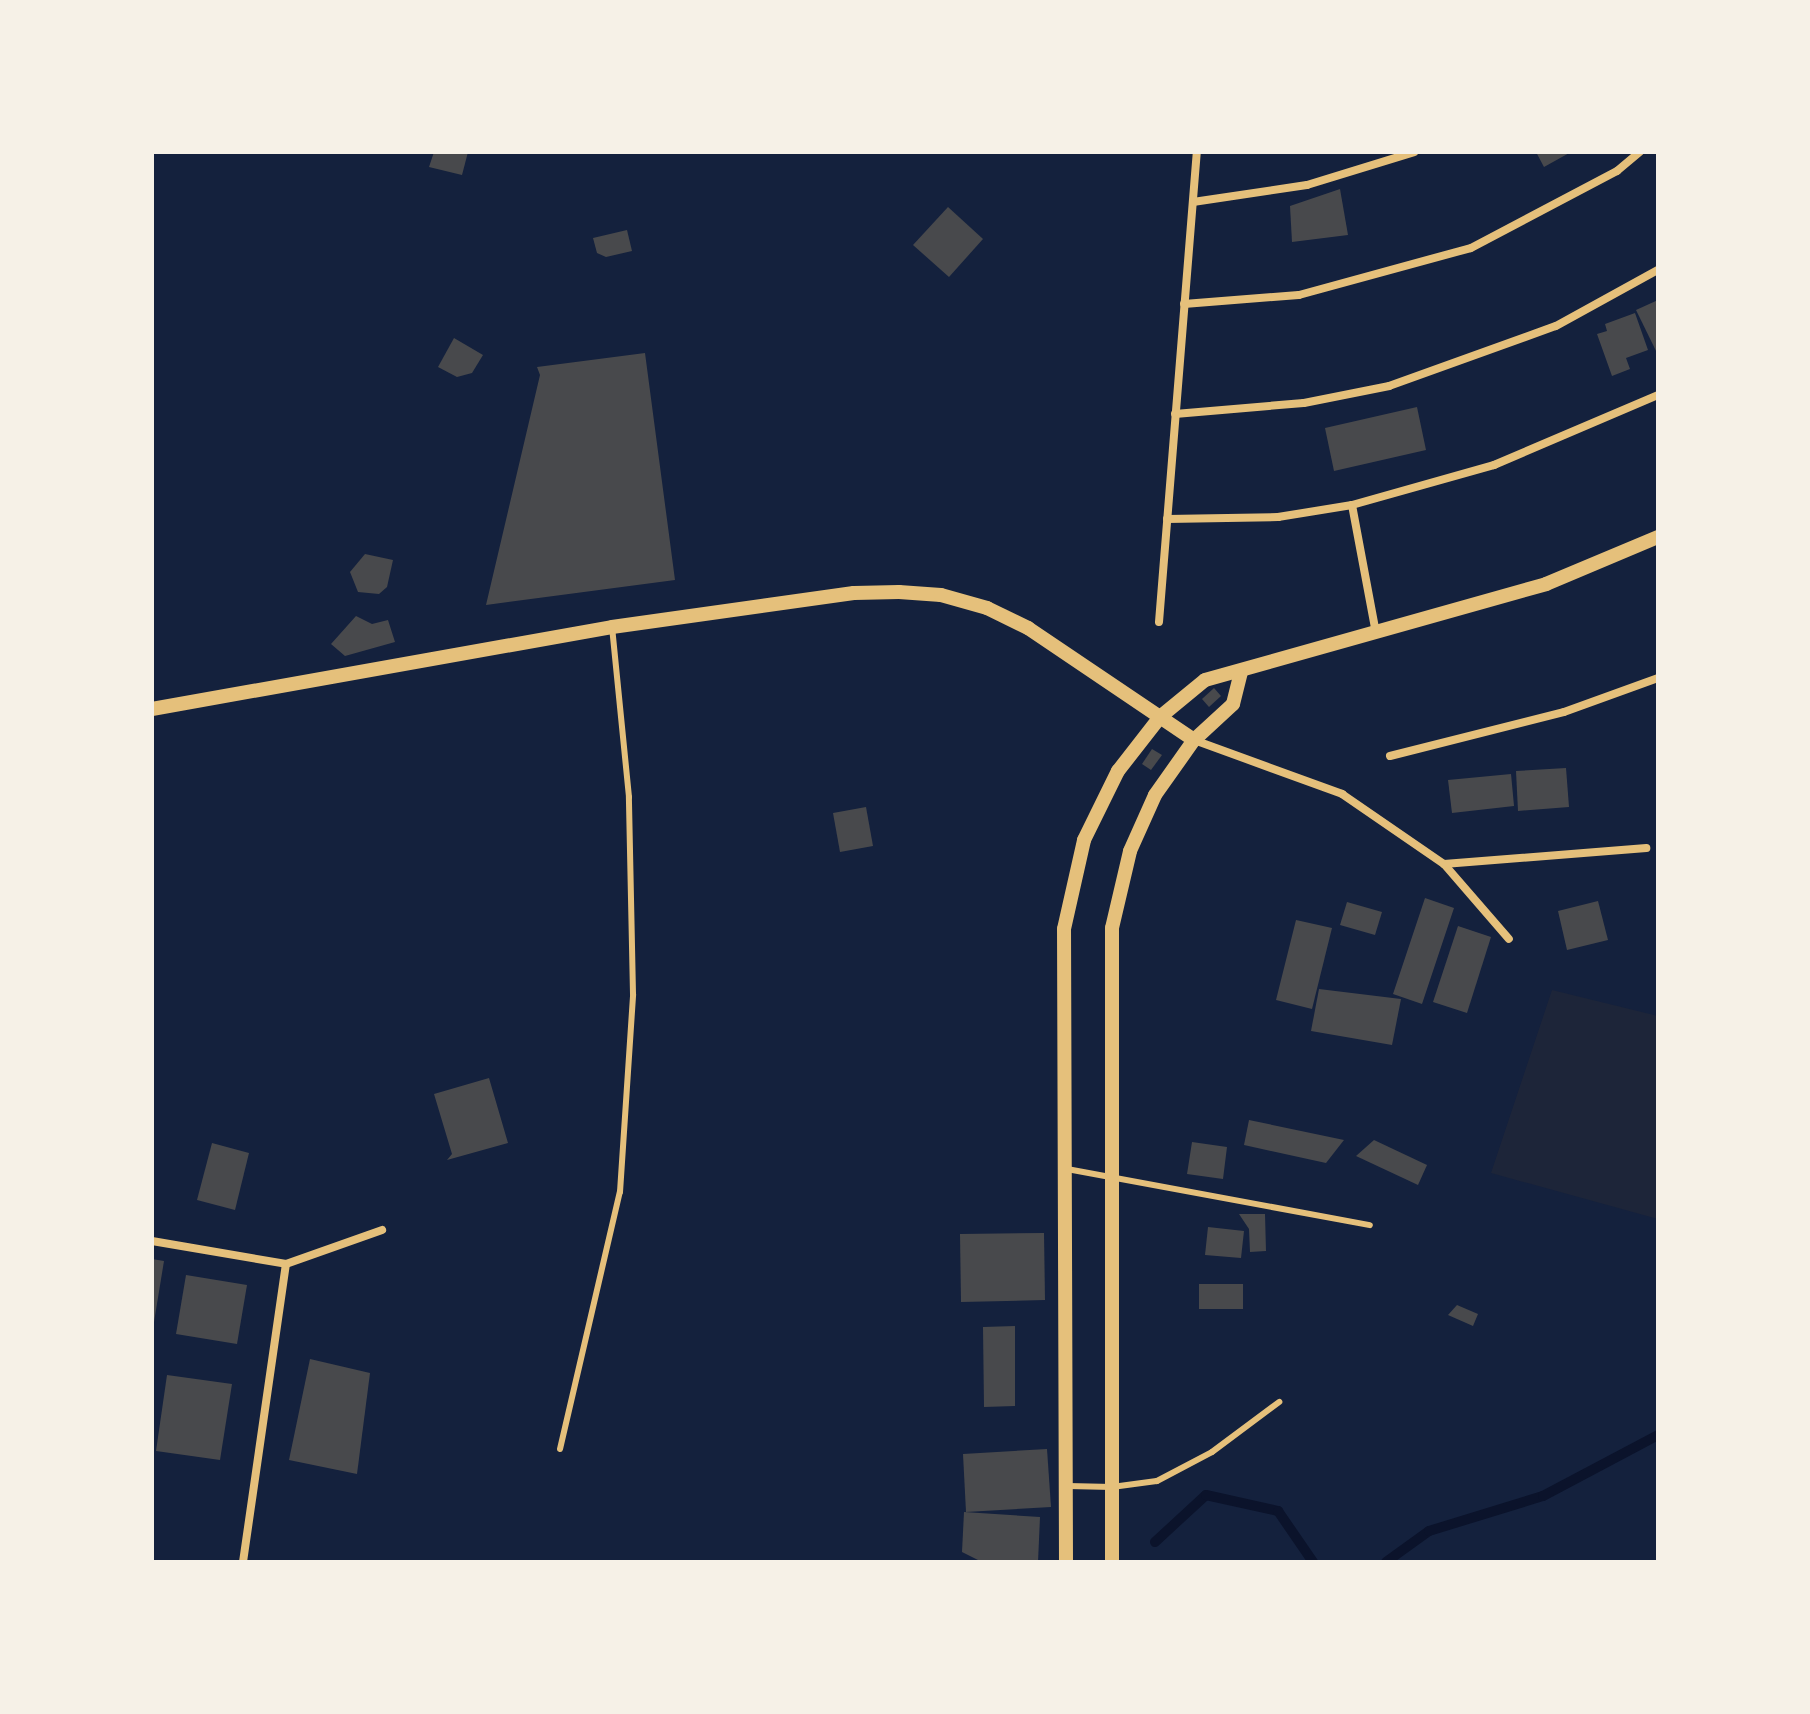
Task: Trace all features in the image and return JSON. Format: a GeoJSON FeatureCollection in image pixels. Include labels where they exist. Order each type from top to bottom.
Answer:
{"type":"FeatureCollection","features":[{"type":"Feature","properties":{"kind":"street"},"geometry":{"type":"LineString","coordinates":[[1159,622],[1197,152]]}},
{"type":"Feature","properties":{"kind":"street"},"geometry":{"type":"LineString","coordinates":[[1193,202],[1307,185],[1414,152]]}},
{"type":"Feature","properties":{"kind":"street"},"geometry":{"type":"LineString","coordinates":[[1184,304],[1299,295],[1471,248],[1617,171],[1640,152]]}},
{"type":"Feature","properties":{"kind":"street"},"geometry":{"type":"LineString","coordinates":[[1175,414],[1304,403],[1389,386],[1556,326],[1658,270]]}},
{"type":"Feature","properties":{"kind":"street"},"geometry":{"type":"LineString","coordinates":[[1167,519],[1278,517],[1352,505],[1494,465],[1658,395]]}},
{"type":"Feature","properties":{"kind":"street"},"geometry":{"type":"LineString","coordinates":[[1352,505],[1376,634]]}},
{"type":"Feature","properties":{"kind":"street"},"geometry":{"type":"LineString","coordinates":[[1066,1562],[1064,929],[1084,840],[1118,771],[1160,717],[1205,680],[1241,673],[1546,584],[1658,537]]}},
{"type":"Feature","properties":{"kind":"street"},"geometry":{"type":"LineString","coordinates":[[152,709],[612,627],[854,593],[941,595],[987,608],[1028,628],[1194,740],[1342,794],[1444,864],[1509,939]]}},
{"type":"Feature","properties":{"kind":"street"},"geometry":{"type":"LineString","coordinates":[[1112,1562],[1112,928],[1130,851],[1155,795],[1194,740],[1233,704],[1241,673]]}},
{"type":"Feature","properties":{"kind":"street"},"geometry":{"type":"LineString","coordinates":[[1390,756],[1564,712],[1658,678]]}},
{"type":"Feature","properties":{"kind":"street"},"geometry":{"type":"LineString","coordinates":[[1444,864],[1646,848]]}},
{"type":"Feature","properties":{"kind":"street"},"geometry":{"type":"LineString","coordinates":[[152,1241],[286,1264],[382,1230]]}},
{"type":"Feature","properties":{"kind":"street"},"geometry":{"type":"LineString","coordinates":[[243,1562],[286,1264]]}},
{"type":"Feature","properties":{"kind":"lane"},"geometry":{"type":"LineString","coordinates":[[560,1449],[620,1192],[633,994],[629,797],[612,627]]}},
{"type":"Feature","properties":{"kind":"lane"},"geometry":{"type":"LineString","coordinates":[[1063,1169],[1111,1174],[1370,1225]]}},
{"type":"Feature","properties":{"kind":"lane"},"geometry":{"type":"LineString","coordinates":[[1065,1485],[1112,1487],[1157,1481],[1212,1452],[1279,1402]]}},
{"type":"Feature","properties":{"kind":"shaded area"},"geometry":{"type":"Polygon","coordinates":[[[1552,990],[1658,1016],[1658,1219],[1491,1173],[1552,990]]]}},
{"type":"Feature","properties":{"kind":"building"},"geometry":{"type":"Polygon","coordinates":[[[434,152],[468,152],[462,175],[429,167],[434,152]]]}},
{"type":"Feature","properties":{"kind":"building"},"geometry":{"type":"Polygon","coordinates":[[[1536,152],[1571,152],[1544,167],[1536,152]]]}},
{"type":"Feature","properties":{"kind":"building"},"geometry":{"type":"Polygon","coordinates":[[[1340,189],[1348,235],[1292,242],[1290,206],[1340,189]]]}},
{"type":"Feature","properties":{"kind":"building"},"geometry":{"type":"Polygon","coordinates":[[[948,207],[983,239],[949,277],[913,245],[948,207]]]}},
{"type":"Feature","properties":{"kind":"building"},"geometry":{"type":"Polygon","coordinates":[[[627,230],[632,251],[606,257],[597,253],[593,238],[627,230]]]}},
{"type":"Feature","properties":{"kind":"building"},"geometry":{"type":"Polygon","coordinates":[[[1658,300],[1658,355],[1636,310],[1658,300]]]}},
{"type":"Feature","properties":{"kind":"building"},"geometry":{"type":"Polygon","coordinates":[[[1635,313],[1648,350],[1626,358],[1630,369],[1612,376],[1597,334],[1607,331],[1605,324],[1635,313]]]}},
{"type":"Feature","properties":{"kind":"building"},"geometry":{"type":"Polygon","coordinates":[[[454,338],[483,355],[472,373],[457,377],[438,367],[454,338]]]}},
{"type":"Feature","properties":{"kind":"building"},"geometry":{"type":"Polygon","coordinates":[[[645,353],[675,580],[486,605],[540,375],[537,367],[645,353]]]}},
{"type":"Feature","properties":{"kind":"building"},"geometry":{"type":"Polygon","coordinates":[[[1417,407],[1426,450],[1334,471],[1325,428],[1417,407]]]}},
{"type":"Feature","properties":{"kind":"building"},"geometry":{"type":"Polygon","coordinates":[[[365,554],[393,560],[387,587],[379,594],[358,592],[350,572],[365,554]]]}},
{"type":"Feature","properties":{"kind":"building"},"geometry":{"type":"Polygon","coordinates":[[[356,616],[372,624],[388,620],[395,642],[345,656],[331,644],[356,616]]]}},
{"type":"Feature","properties":{"kind":"building"},"geometry":{"type":"Polygon","coordinates":[[[1214,688],[1221,696],[1209,707],[1202,699],[1214,688]]]}},
{"type":"Feature","properties":{"kind":"building"},"geometry":{"type":"Polygon","coordinates":[[[1152,749],[1162,755],[1151,770],[1142,764],[1152,749]]]}},
{"type":"Feature","properties":{"kind":"building"},"geometry":{"type":"Polygon","coordinates":[[[1566,768],[1569,807],[1518,811],[1516,771],[1566,768]]]}},
{"type":"Feature","properties":{"kind":"building"},"geometry":{"type":"Polygon","coordinates":[[[1511,774],[1514,806],[1452,813],[1448,780],[1511,774]]]}},
{"type":"Feature","properties":{"kind":"building"},"geometry":{"type":"Polygon","coordinates":[[[866,807],[873,846],[840,852],[833,813],[866,807]]]}},
{"type":"Feature","properties":{"kind":"building"},"geometry":{"type":"Polygon","coordinates":[[[1425,898],[1454,908],[1422,1004],[1393,994],[1425,898]]]}},
{"type":"Feature","properties":{"kind":"building"},"geometry":{"type":"Polygon","coordinates":[[[1598,901],[1608,940],[1567,950],[1558,911],[1598,901]]]}},
{"type":"Feature","properties":{"kind":"building"},"geometry":{"type":"Polygon","coordinates":[[[1347,902],[1382,912],[1375,935],[1340,925],[1347,902]]]}},
{"type":"Feature","properties":{"kind":"building"},"geometry":{"type":"Polygon","coordinates":[[[1296,920],[1332,928],[1312,1009],[1276,1000],[1296,920]]]}},
{"type":"Feature","properties":{"kind":"building"},"geometry":{"type":"Polygon","coordinates":[[[1458,926],[1491,937],[1467,1013],[1433,1002],[1458,926]]]}},
{"type":"Feature","properties":{"kind":"building"},"geometry":{"type":"Polygon","coordinates":[[[1319,989],[1401,999],[1392,1045],[1311,1031],[1319,989]]]}},
{"type":"Feature","properties":{"kind":"building"},"geometry":{"type":"Polygon","coordinates":[[[489,1078],[508,1143],[447,1160],[452,1154],[434,1094],[489,1078]]]}},
{"type":"Feature","properties":{"kind":"building"},"geometry":{"type":"Polygon","coordinates":[[[1249,1120],[1344,1140],[1326,1163],[1244,1145],[1249,1120]]]}},
{"type":"Feature","properties":{"kind":"building"},"geometry":{"type":"Polygon","coordinates":[[[1374,1140],[1427,1165],[1418,1185],[1356,1156],[1374,1140]]]}},
{"type":"Feature","properties":{"kind":"building"},"geometry":{"type":"Polygon","coordinates":[[[1192,1142],[1227,1147],[1223,1179],[1187,1174],[1192,1142]]]}},
{"type":"Feature","properties":{"kind":"building"},"geometry":{"type":"Polygon","coordinates":[[[212,1143],[249,1153],[235,1210],[197,1200],[212,1143]]]}},
{"type":"Feature","properties":{"kind":"building"},"geometry":{"type":"Polygon","coordinates":[[[1239,1214],[1265,1214],[1266,1251],[1250,1252],[1249,1229],[1239,1214]]]}},
{"type":"Feature","properties":{"kind":"building"},"geometry":{"type":"Polygon","coordinates":[[[1208,1227],[1244,1231],[1241,1258],[1205,1255],[1208,1227]]]}},
{"type":"Feature","properties":{"kind":"building"},"geometry":{"type":"Polygon","coordinates":[[[1044,1233],[1045,1300],[961,1302],[960,1234],[1044,1233]]]}},
{"type":"Feature","properties":{"kind":"building"},"geometry":{"type":"Polygon","coordinates":[[[152,1259],[164,1261],[154,1322],[152,1322],[152,1259]]]}},
{"type":"Feature","properties":{"kind":"building"},"geometry":{"type":"Polygon","coordinates":[[[186,1275],[247,1285],[237,1344],[176,1334],[186,1275]]]}},
{"type":"Feature","properties":{"kind":"building"},"geometry":{"type":"Polygon","coordinates":[[[1199,1284],[1243,1284],[1243,1309],[1199,1309],[1199,1284]]]}},
{"type":"Feature","properties":{"kind":"building"},"geometry":{"type":"Polygon","coordinates":[[[1457,1305],[1478,1314],[1473,1326],[1448,1315],[1457,1305]]]}},
{"type":"Feature","properties":{"kind":"building"},"geometry":{"type":"Polygon","coordinates":[[[1015,1326],[1015,1406],[984,1407],[983,1327],[1015,1326]]]}},
{"type":"Feature","properties":{"kind":"building"},"geometry":{"type":"Polygon","coordinates":[[[310,1359],[370,1373],[357,1474],[289,1460],[310,1359]]]}},
{"type":"Feature","properties":{"kind":"building"},"geometry":{"type":"Polygon","coordinates":[[[167,1375],[232,1384],[220,1460],[156,1451],[167,1375]]]}},
{"type":"Feature","properties":{"kind":"building"},"geometry":{"type":"Polygon","coordinates":[[[1047,1449],[1051,1507],[966,1512],[963,1454],[1047,1449]]]}},
{"type":"Feature","properties":{"kind":"building"},"geometry":{"type":"Polygon","coordinates":[[[964,1512],[1040,1517],[1038,1562],[982,1562],[962,1552],[964,1512]]]}},
{"type":"Feature","properties":{"kind":"waterway"},"geometry":{"type":"LineString","coordinates":[[1386,1562],[1429,1531],[1543,1496],[1658,1435]]}},
{"type":"Feature","properties":{"kind":"waterway"},"geometry":{"type":"LineString","coordinates":[[1155,1542],[1206,1495],[1278,1511],[1313,1562]]}}]}
